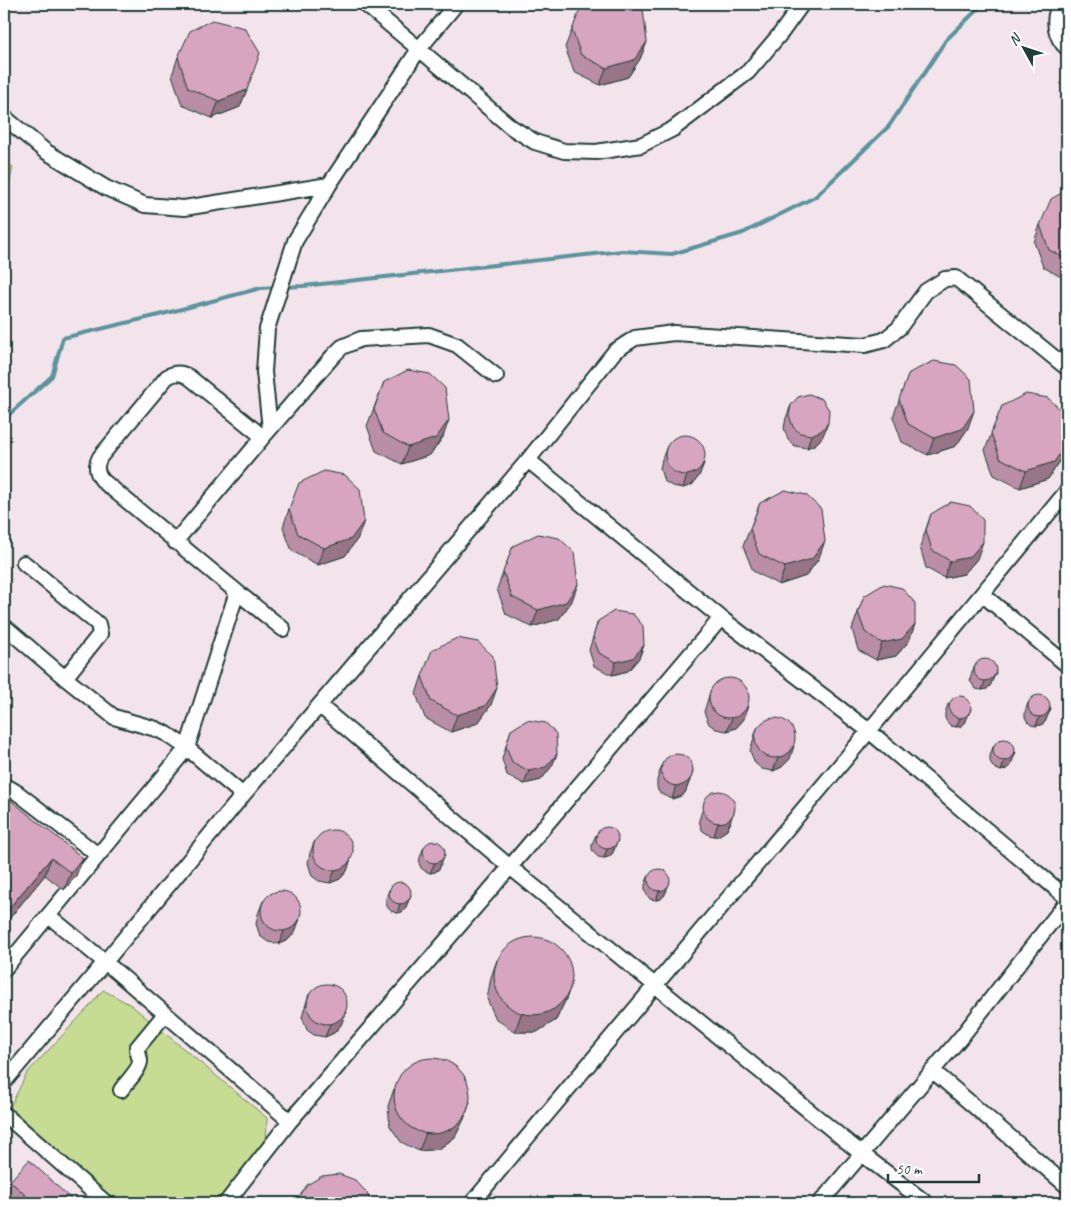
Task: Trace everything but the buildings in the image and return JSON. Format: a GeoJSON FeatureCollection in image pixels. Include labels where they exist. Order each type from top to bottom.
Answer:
{"type":"FeatureCollection","features":[{"type":"Feature","properties":{"kind":"lane"},"geometry":{"type":"LineString","coordinates":[[365,4],[512,127],[535,142],[564,151],[596,152],[642,145],[673,129],[748,72],[781,33],[802,4]]}},
{"type":"Feature","properties":{"kind":"lane"},"geometry":{"type":"LineString","coordinates":[[266,433],[264,372],[267,329],[295,241],[419,49],[456,4]]}},
{"type":"Feature","properties":{"kind":"lane"},"geometry":{"type":"LineString","coordinates":[[1061,4],[1057,9],[1055,23],[1062,44],[1067,48]]}},
{"type":"Feature","properties":{"kind":"lane"},"geometry":{"type":"LineString","coordinates":[[4,117],[46,151],[106,188],[145,205],[184,208],[330,185]]}},
{"type":"Feature","properties":{"kind":"lane"},"geometry":{"type":"LineString","coordinates":[[4,1082],[243,795],[528,460],[615,351],[636,338],[674,333],[865,345],[884,340],[899,328],[926,292],[945,279],[956,278],[1067,368]]}},
{"type":"Feature","properties":{"kind":"lane"},"geometry":{"type":"LineString","coordinates":[[175,542],[266,433],[342,347],[361,339],[429,335],[457,345],[496,376]]}},
{"type":"Feature","properties":{"kind":"lane"},"geometry":{"type":"LineString","coordinates":[[266,433],[189,377],[176,373],[167,377],[100,457],[96,467],[99,477],[175,542],[283,629]]}},
{"type":"Feature","properties":{"kind":"lane"},"geometry":{"type":"LineString","coordinates":[[528,460],[721,618],[869,731],[1067,898]]}},
{"type":"Feature","properties":{"kind":"lane"},"geometry":{"type":"LineString","coordinates":[[472,1203],[869,731],[1067,491]]}},
{"type":"Feature","properties":{"kind":"lane"},"geometry":{"type":"LineString","coordinates":[[24,562],[98,624],[100,634],[65,678]]}},
{"type":"Feature","properties":{"kind":"lane"},"geometry":{"type":"LineString","coordinates":[[4,969],[187,748],[238,592]]}},
{"type":"Feature","properties":{"kind":"lane"},"geometry":{"type":"LineString","coordinates":[[982,594],[1067,665]]}},
{"type":"Feature","properties":{"kind":"lane"},"geometry":{"type":"LineString","coordinates":[[226,1203],[290,1121],[510,867],[721,618]]}},
{"type":"Feature","properties":{"kind":"lane"},"geometry":{"type":"LineString","coordinates":[[4,626],[114,718],[156,729],[167,734],[187,748],[243,795]]}},
{"type":"Feature","properties":{"kind":"lane"},"geometry":{"type":"LineString","coordinates":[[320,706],[510,867],[862,1154],[926,1203]]}},
{"type":"Feature","properties":{"kind":"lane"},"geometry":{"type":"LineString","coordinates":[[4,786],[19,794],[98,855]]}},
{"type":"Feature","properties":{"kind":"lane"},"geometry":{"type":"LineString","coordinates":[[820,1203],[962,1036],[1067,902]]}},
{"type":"Feature","properties":{"kind":"lane"},"geometry":{"type":"LineString","coordinates":[[49,916],[290,1121]]}},
{"type":"Feature","properties":{"kind":"lane"},"geometry":{"type":"LineString","coordinates":[[121,1090],[138,1068],[140,1061],[137,1048],[165,1014]]}},
{"type":"Feature","properties":{"kind":"lane"},"geometry":{"type":"LineString","coordinates":[[933,1071],[1067,1186]]}},
{"type":"Feature","properties":{"kind":"lane"},"geometry":{"type":"LineString","coordinates":[[4,1114],[106,1203]]}},
{"type":"Feature","properties":{"kind":"shaded area"},"geometry":{"type":"Polygon","coordinates":[[[4,4],[1067,4],[1067,1203],[4,1203],[4,4]]]}},
{"type":"Feature","properties":{"kind":"green space"},"geometry":{"type":"Polygon","coordinates":[[[4,160],[13,167],[4,210],[4,160]]]}},
{"type":"Feature","properties":{"kind":"green space"},"geometry":{"type":"Polygon","coordinates":[[[103,990],[131,1005],[267,1118],[266,1152],[217,1203],[115,1203],[10,1107],[27,1073],[103,990]]]}},
{"type":"Feature","properties":{"kind":"waterway"},"geometry":{"type":"LineString","coordinates":[[283,287],[622,251],[672,254],[743,233],[815,197],[889,126],[946,40],[983,4]]}},
{"type":"Feature","properties":{"kind":"waterway"},"geometry":{"type":"LineString","coordinates":[[4,419],[52,376],[63,338],[261,288],[276,287]]}}]}
